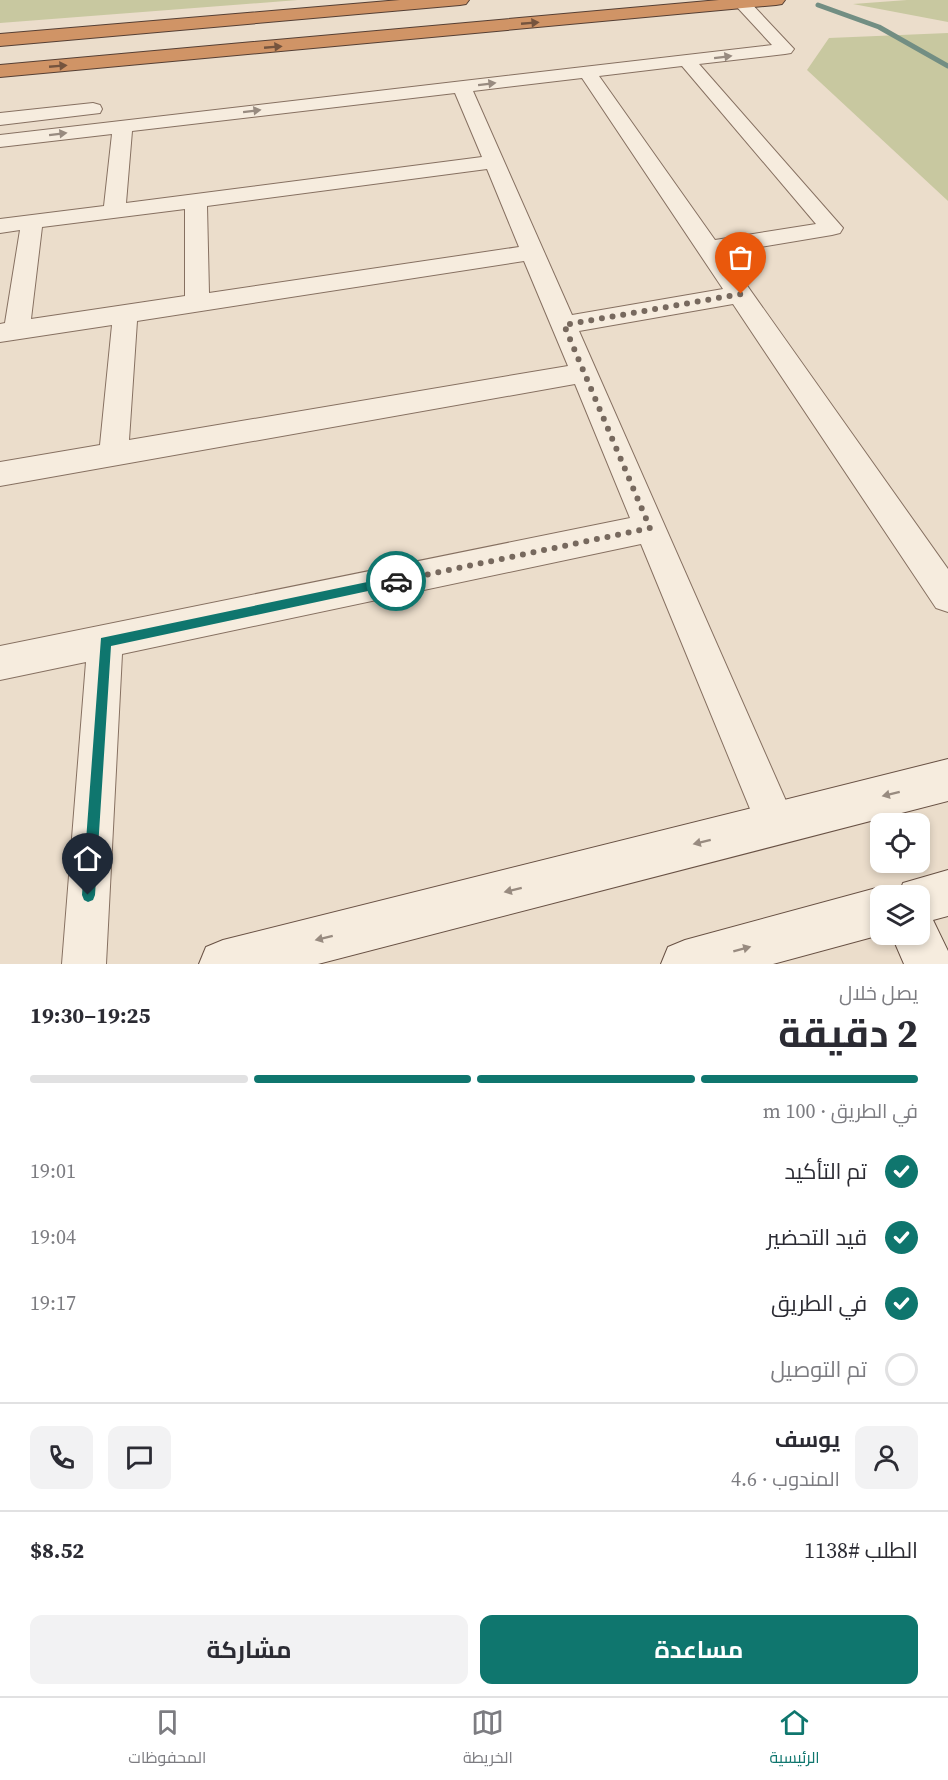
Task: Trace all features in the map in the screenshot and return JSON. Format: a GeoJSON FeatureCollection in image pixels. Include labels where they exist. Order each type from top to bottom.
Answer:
{"type":"FeatureCollection","features":[{"type":"Feature","properties":{"kind":"highway"},"geometry":{"type":"LineString","coordinates":[[0,38],[460,0]]}},
{"type":"Feature","properties":{"kind":"highway"},"geometry":{"type":"LineString","coordinates":[[0,71],[776,0]]}},
{"type":"Feature","properties":{"kind":"main road"},"geometry":{"type":"LineString","coordinates":[[223,964],[948,780]]}},
{"type":"Feature","properties":{"kind":"main road"},"geometry":{"type":"LineString","coordinates":[[930,898],[948,893]]}},
{"type":"Feature","properties":{"kind":"main road"},"geometry":{"type":"LineString","coordinates":[[685,964],[870,914]]}},
{"type":"Feature","properties":{"kind":"main road"},"geometry":{"type":"LineString","coordinates":[[920,945],[929,964]]}},
{"type":"Feature","properties":{"kind":"street"},"geometry":{"type":"LineString","coordinates":[[0,141],[785,49],[742,3]]}},
{"type":"Feature","properties":{"kind":"street"},"geometry":{"type":"LineString","coordinates":[[746,36],[770,33]]}},
{"type":"Feature","properties":{"kind":"street"},"geometry":{"type":"LineString","coordinates":[[687,61],[832,228],[710,248]]}},
{"type":"Feature","properties":{"kind":"street"},"geometry":{"type":"LineString","coordinates":[[587,72],[948,597]]}},
{"type":"Feature","properties":{"kind":"street"},"geometry":{"type":"LineString","coordinates":[[462,87],[776,824]]}},
{"type":"Feature","properties":{"kind":"street"},"geometry":{"type":"LineString","coordinates":[[0,119],[107,107]]}},
{"type":"Feature","properties":{"kind":"street"},"geometry":{"type":"LineString","coordinates":[[114,211],[123,126]]}},
{"type":"Feature","properties":{"kind":"street"},"geometry":{"type":"LineString","coordinates":[[0,226],[494,162]]}},
{"type":"Feature","properties":{"kind":"street"},"geometry":{"type":"LineString","coordinates":[[196,201],[197,303]]}},
{"type":"Feature","properties":{"kind":"street"},"geometry":{"type":"LineString","coordinates":[[32,222],[9,332],[532,252]]}},
{"type":"Feature","properties":{"kind":"street"},"geometry":{"type":"LineString","coordinates":[[564,325],[741,294]]}},
{"type":"Feature","properties":{"kind":"street"},"geometry":{"type":"LineString","coordinates":[[114,454],[125,314]]}},
{"type":"Feature","properties":{"kind":"street"},"geometry":{"type":"LineString","coordinates":[[0,474],[584,373]]}},
{"type":"Feature","properties":{"kind":"street"},"geometry":{"type":"LineString","coordinates":[[0,663],[650,528]]}},
{"type":"Feature","properties":{"kind":"street"},"geometry":{"type":"LineString","coordinates":[[84,964],[105,642]]}},
{"type":"Feature","properties":{"kind":"green space"},"geometry":{"type":"Polygon","coordinates":[[[0,0],[298,0],[0,23],[0,0]]]}},
{"type":"Feature","properties":{"kind":"green space"},"geometry":{"type":"Polygon","coordinates":[[[948,0],[948,22],[853,4],[948,0]]]}},
{"type":"Feature","properties":{"kind":"green space"},"geometry":{"type":"Polygon","coordinates":[[[948,33],[948,201],[807,70],[829,38],[948,33]]]}},
{"type":"Feature","properties":{"kind":"waterway"},"geometry":{"type":"LineString","coordinates":[[818,5],[879,27],[948,66]]}},
{"type":"Feature","properties":{"kind":"way so far"},"geometry":{"type":"LineString","coordinates":[[396,581],[650,528],[564,325],[741,294]]}},
{"type":"Feature","properties":{"kind":"route"},"geometry":{"type":"LineString","coordinates":[[88,895],[105,642],[396,581]]}}]}
